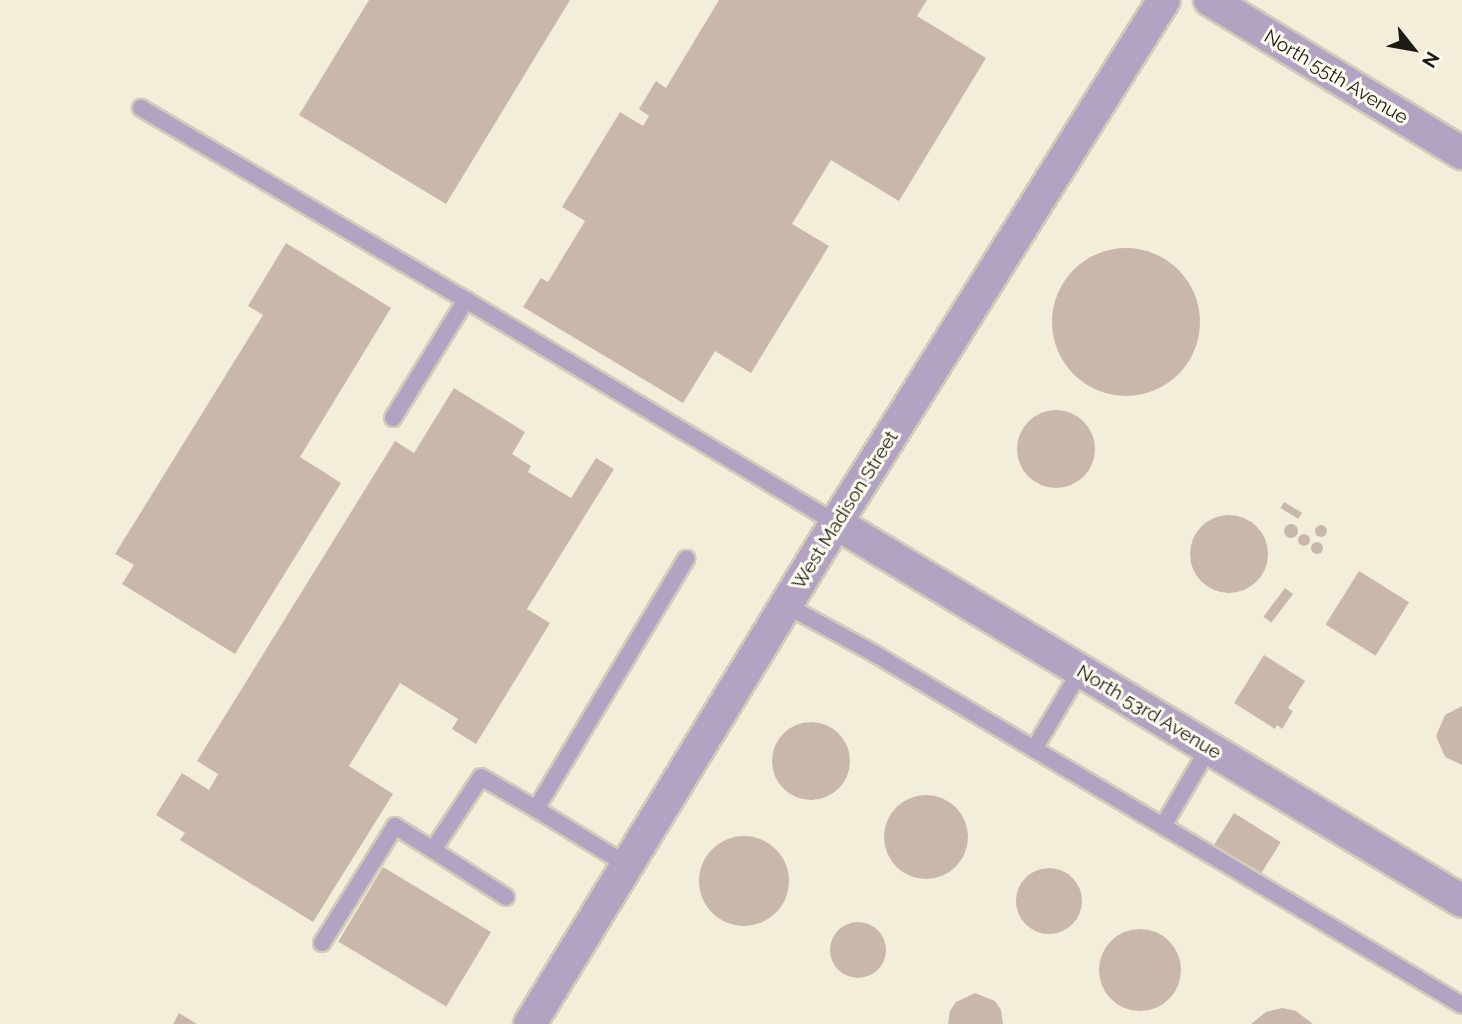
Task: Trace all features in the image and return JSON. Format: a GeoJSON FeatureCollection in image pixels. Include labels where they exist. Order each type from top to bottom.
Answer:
{"type":"FeatureCollection","features":[{"type":"Feature","properties":{"kind":"street","name":"West Madison Street"},"geometry":{"type":"LineString","coordinates":[[530,1024],[836,523],[1164,0]]}},
{"type":"Feature","properties":{"kind":"street","name":"North 55th Avenue"},"geometry":{"type":"LineString","coordinates":[[1210,0],[1462,153]]}},
{"type":"Feature","properties":{"kind":"street","name":"North 53rd Avenue"},"geometry":{"type":"LineString","coordinates":[[836,523],[1462,901]]}},
{"type":"Feature","properties":{"kind":"lane"},"geometry":{"type":"LineString","coordinates":[[141,108],[836,523]]}},
{"type":"Feature","properties":{"kind":"lane"},"geometry":{"type":"LineString","coordinates":[[393,418],[466,300]]}},
{"type":"Feature","properties":{"kind":"lane"},"geometry":{"type":"LineString","coordinates":[[536,808],[686,559]]}},
{"type":"Feature","properties":{"kind":"lane"},"geometry":{"type":"LineString","coordinates":[[786,605],[1034,749],[1462,1005]]}},
{"type":"Feature","properties":{"kind":"lane"},"geometry":{"type":"LineString","coordinates":[[1034,749],[1080,670]]}},
{"type":"Feature","properties":{"kind":"lane"},"geometry":{"type":"LineString","coordinates":[[1163,826],[1209,748]]}},
{"type":"Feature","properties":{"kind":"lane"},"geometry":{"type":"LineString","coordinates":[[433,850],[481,777],[627,865]]}},
{"type":"Feature","properties":{"kind":"lane"},"geometry":{"type":"LineString","coordinates":[[322,943],[395,826],[506,897]]}},
{"type":"Feature","properties":{"kind":"building"},"geometry":{"type":"Polygon","coordinates":[[[369,0],[570,0],[446,204],[299,115],[369,0]]]}},
{"type":"Feature","properties":{"kind":"building"},"geometry":{"type":"Polygon","coordinates":[[[719,0],[927,0],[917,16],[986,58],[899,201],[831,160],[792,224],[829,246],[751,373],[715,351],[683,403],[523,307],[541,278],[548,282],[585,221],[562,207],[620,112],[643,126],[649,116],[639,109],[656,81],[666,88],[719,0]]]}},
{"type":"Feature","properties":{"kind":"building"},"geometry":{"type":"Polygon","coordinates":[[[286,243],[391,308],[300,457],[341,483],[235,654],[122,584],[134,565],[115,554],[263,315],[248,306],[286,243]]]}},
{"type":"Feature","properties":{"kind":"building"},"geometry":{"type":"Polygon","coordinates":[[[1126,248],[1154,254],[1178,270],[1194,294],[1200,322],[1194,350],[1178,374],[1154,390],[1126,396],[1098,390],[1074,374],[1058,350],[1052,322],[1058,294],[1074,270],[1098,254],[1126,248]]]}},
{"type":"Feature","properties":{"kind":"building"},"geometry":{"type":"Polygon","coordinates":[[[454,388],[525,432],[512,454],[531,466],[528,472],[571,498],[596,458],[614,469],[527,609],[550,623],[476,744],[452,729],[458,719],[400,683],[349,766],[393,794],[313,922],[180,840],[185,833],[156,815],[182,773],[209,790],[218,774],[197,761],[395,441],[414,453],[454,388]]]}},
{"type":"Feature","properties":{"kind":"building"},"geometry":{"type":"Polygon","coordinates":[[[1056,410],[1071,413],[1084,421],[1092,434],[1095,449],[1092,464],[1084,477],[1071,485],[1056,488],[1041,485],[1028,477],[1020,464],[1017,449],[1020,434],[1028,421],[1041,413],[1056,410]]]}},
{"type":"Feature","properties":{"kind":"building"},"geometry":{"type":"Polygon","coordinates":[[[1284,502],[1302,513],[1298,519],[1280,508],[1284,502]]]}},
{"type":"Feature","properties":{"kind":"building"},"geometry":{"type":"Polygon","coordinates":[[[1229,515],[1244,518],[1257,526],[1265,539],[1268,554],[1265,569],[1257,582],[1244,590],[1229,593],[1214,590],[1201,582],[1193,569],[1190,554],[1193,539],[1201,526],[1214,518],[1229,515]]]}},
{"type":"Feature","properties":{"kind":"building"},"geometry":{"type":"Polygon","coordinates":[[[1291,524],[1296,526],[1296,536],[1291,538],[1286,536],[1284,531],[1286,526],[1291,524]]]}},
{"type":"Feature","properties":{"kind":"building"},"geometry":{"type":"Polygon","coordinates":[[[1316,526],[1326,526],[1326,536],[1316,536],[1316,526]]]}},
{"type":"Feature","properties":{"kind":"building"},"geometry":{"type":"Polygon","coordinates":[[[1299,535],[1309,535],[1309,545],[1299,545],[1299,535]]]}},
{"type":"Feature","properties":{"kind":"building"},"geometry":{"type":"Polygon","coordinates":[[[1317,542],[1323,548],[1317,554],[1311,548],[1317,542]]]}},
{"type":"Feature","properties":{"kind":"building"},"geometry":{"type":"Polygon","coordinates":[[[1359,571],[1409,602],[1376,656],[1326,624],[1359,571]]]}},
{"type":"Feature","properties":{"kind":"building"},"geometry":{"type":"Polygon","coordinates":[[[1285,588],[1293,594],[1271,623],[1263,617],[1285,588]]]}},
{"type":"Feature","properties":{"kind":"building"},"geometry":{"type":"Polygon","coordinates":[[[1264,655],[1305,681],[1288,708],[1293,711],[1282,729],[1277,725],[1275,729],[1234,703],[1264,655]]]}},
{"type":"Feature","properties":{"kind":"building"},"geometry":{"type":"Polygon","coordinates":[[[1462,706],[1462,765],[1445,757],[1436,736],[1445,715],[1462,706]]]}},
{"type":"Feature","properties":{"kind":"building"},"geometry":{"type":"Polygon","coordinates":[[[811,722],[826,725],[839,733],[847,746],[850,761],[847,776],[839,789],[826,797],[811,800],[796,797],[783,789],[775,776],[772,761],[775,746],[783,733],[796,725],[811,722]]]}},
{"type":"Feature","properties":{"kind":"building"},"geometry":{"type":"Polygon","coordinates":[[[926,795],[949,802],[961,814],[968,837],[961,860],[949,872],[926,879],[903,872],[891,860],[884,837],[891,814],[903,802],[926,795]]]}},
{"type":"Feature","properties":{"kind":"building"},"geometry":{"type":"Polygon","coordinates":[[[1234,813],[1281,842],[1259,877],[1212,848],[1234,813]]]}},
{"type":"Feature","properties":{"kind":"building"},"geometry":{"type":"Polygon","coordinates":[[[744,836],[761,839],[776,849],[786,864],[789,881],[786,898],[776,913],[761,923],[744,926],[727,923],[712,913],[702,898],[699,881],[702,864],[712,849],[727,839],[744,836]]]}},
{"type":"Feature","properties":{"kind":"building"},"geometry":{"type":"Polygon","coordinates":[[[383,867],[491,932],[446,1006],[338,942],[383,867]]]}},
{"type":"Feature","properties":{"kind":"building"},"geometry":{"type":"Polygon","coordinates":[[[1055,868],[1073,877],[1080,888],[1080,914],[1073,925],[1062,932],[1043,934],[1025,925],[1018,914],[1016,895],[1025,877],[1036,870],[1055,868]]]}},
{"type":"Feature","properties":{"kind":"building"},"geometry":{"type":"Polygon","coordinates":[[[858,922],[869,924],[878,930],[884,939],[884,961],[878,970],[869,976],[858,978],[847,976],[838,970],[832,961],[830,950],[832,939],[838,930],[847,924],[858,922]]]}},
{"type":"Feature","properties":{"kind":"building"},"geometry":{"type":"Polygon","coordinates":[[[1132,929],[1148,929],[1163,936],[1174,947],[1181,962],[1178,986],[1169,999],[1148,1011],[1132,1011],[1117,1004],[1106,993],[1099,978],[1099,962],[1106,947],[1117,936],[1132,929]]]}},
{"type":"Feature","properties":{"kind":"building"},"geometry":{"type":"Polygon","coordinates":[[[975,993],[995,1001],[1001,1010],[1003,1024],[948,1024],[950,1011],[956,1002],[975,993]]]}},
{"type":"Feature","properties":{"kind":"building"},"geometry":{"type":"Polygon","coordinates":[[[1282,1008],[1296,1011],[1313,1024],[1251,1024],[1266,1012],[1282,1008]]]}},
{"type":"Feature","properties":{"kind":"building"},"geometry":{"type":"Polygon","coordinates":[[[179,1013],[197,1024],[173,1024],[179,1013]]]}}]}
